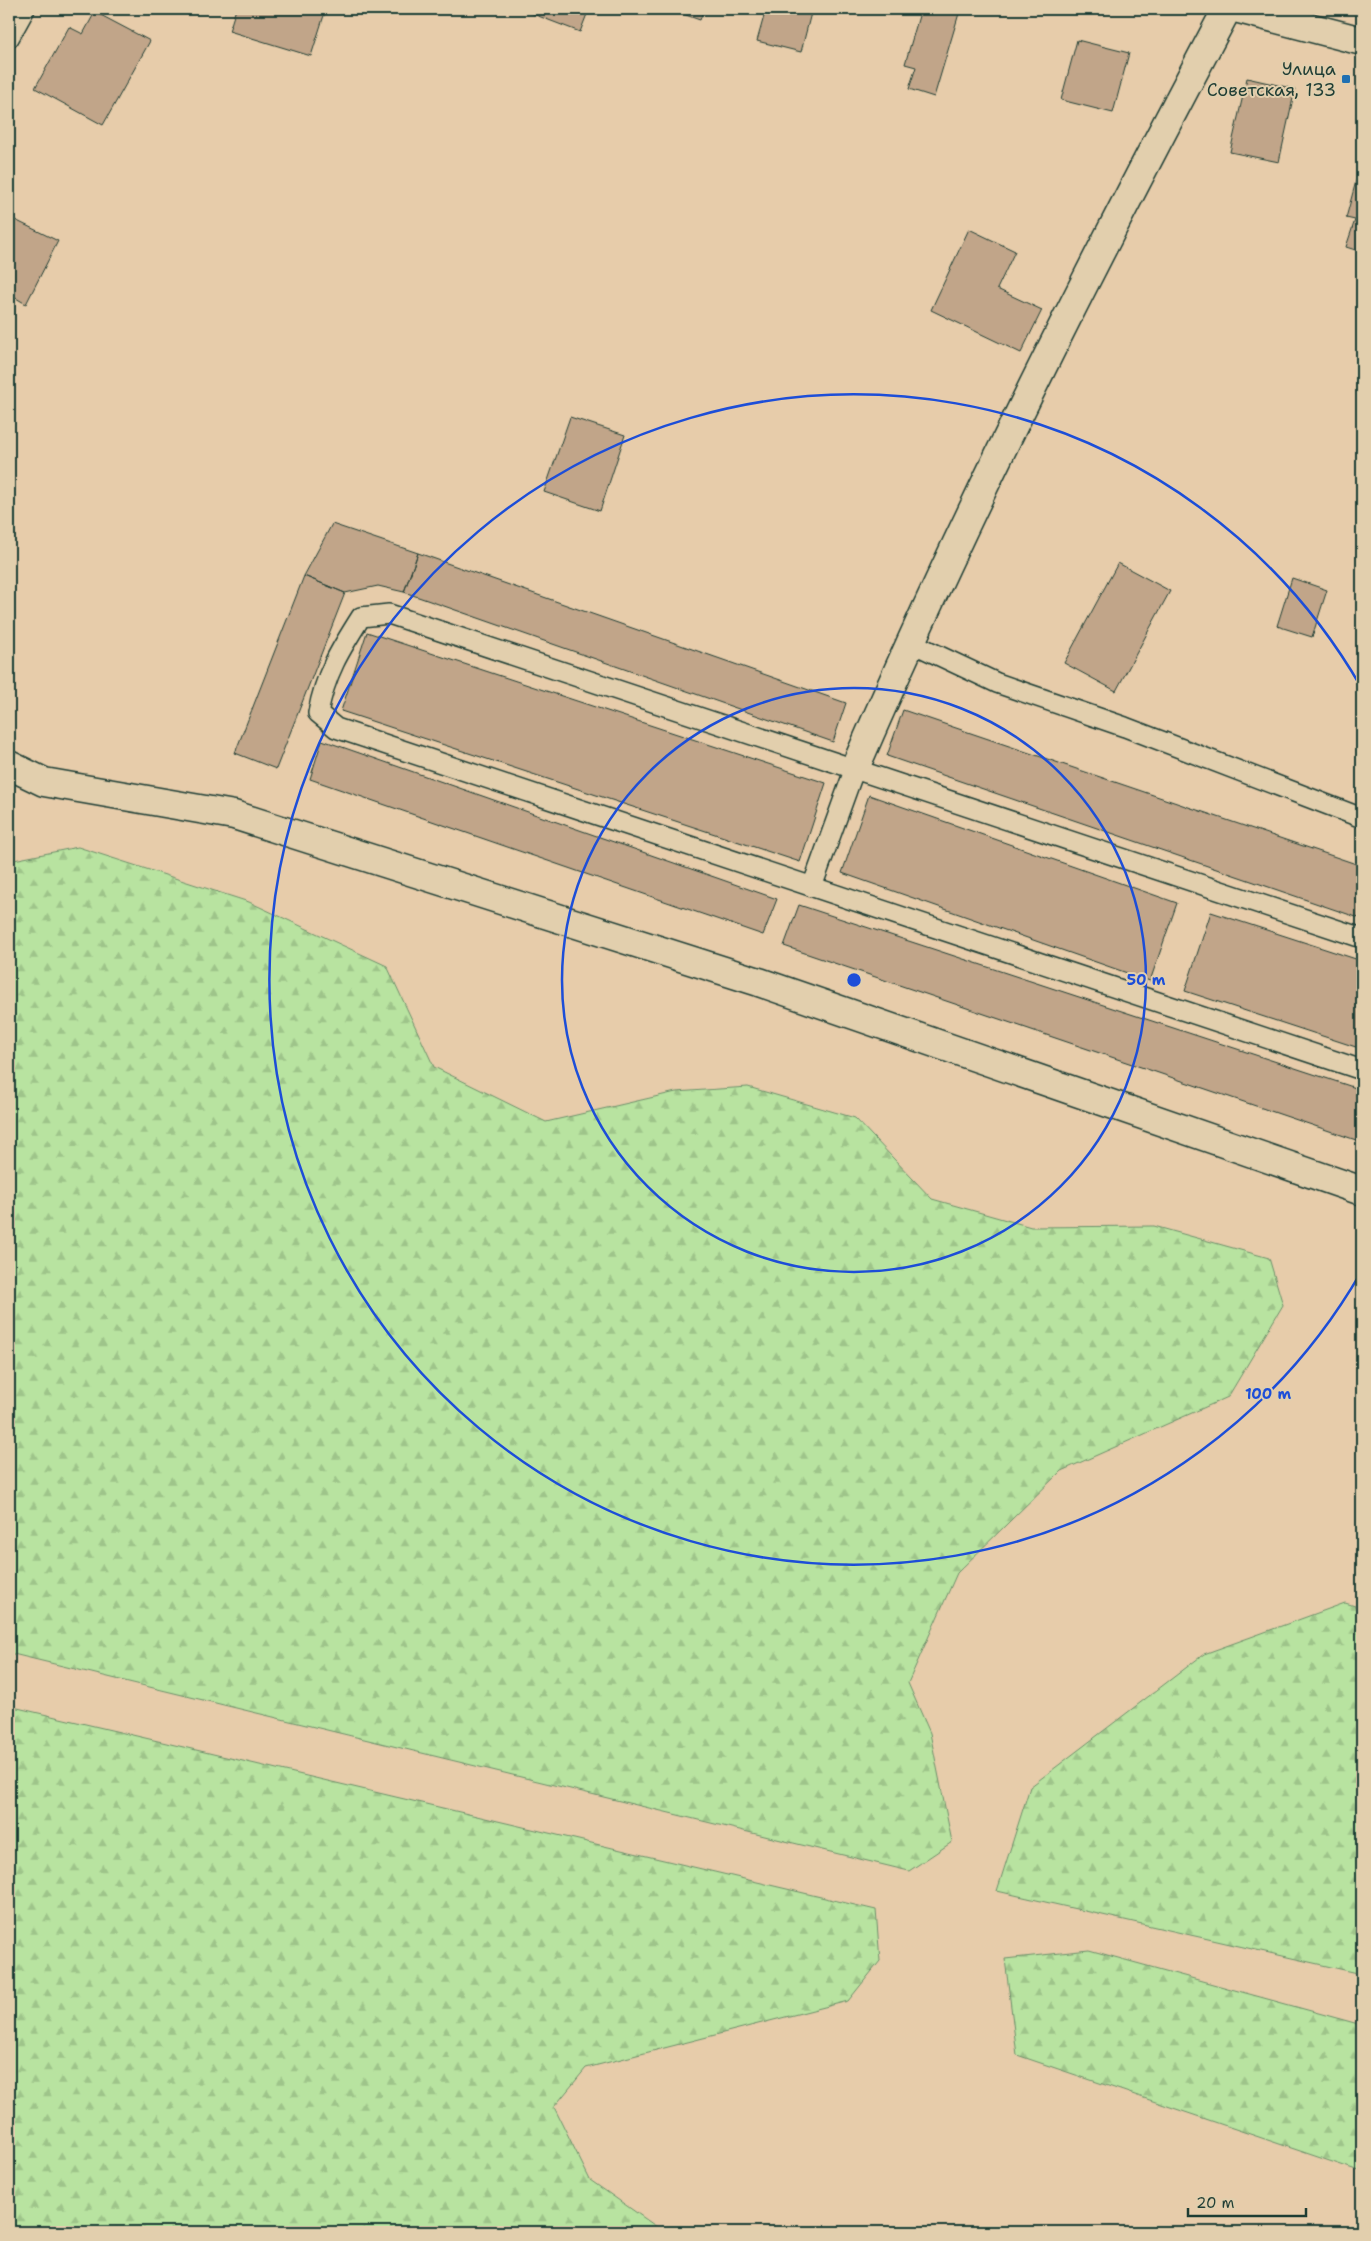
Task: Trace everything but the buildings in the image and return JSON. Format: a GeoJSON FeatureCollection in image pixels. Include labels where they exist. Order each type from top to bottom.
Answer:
{"type":"FeatureCollection","features":[{"type":"Feature","properties":{"kind":"street"},"geometry":{"type":"LineString","coordinates":[[855,768],[910,642],[1111,228],[1227,9]]}},
{"type":"Feature","properties":{"kind":"street"},"geometry":{"type":"LineString","coordinates":[[1252,10],[1362,41]]}},
{"type":"Feature","properties":{"kind":"street"},"geometry":{"type":"LineString","coordinates":[[9,765],[44,782],[234,815],[759,982],[1362,1191]]}},
{"type":"Feature","properties":{"kind":"lane"},"geometry":{"type":"LineString","coordinates":[[9,38],[25,9]]}},
{"type":"Feature","properties":{"kind":"lane"},"geometry":{"type":"LineString","coordinates":[[1362,938],[389,614],[361,618],[344,643],[324,684],[318,712],[336,728],[1362,1070]]}},
{"type":"Feature","properties":{"kind":"lane"},"geometry":{"type":"LineString","coordinates":[[910,642],[997,683],[1125,727],[1362,818]]}},
{"type":"Feature","properties":{"kind":"lane"},"geometry":{"type":"LineString","coordinates":[[812,887],[855,768]]}},
{"type":"Feature","properties":{"kind":"green space"},"geometry":{"type":"Polygon","coordinates":[[[78,847],[249,902],[387,966],[434,1067],[546,1122],[676,1092],[748,1087],[855,1118],[932,1199],[1031,1227],[1154,1226],[1269,1258],[1283,1305],[1228,1397],[1061,1471],[957,1573],[908,1683],[930,1733],[952,1842],[909,1871],[9,1653],[9,861],[78,847]]]}},
{"type":"Feature","properties":{"kind":"green space"},"geometry":{"type":"Polygon","coordinates":[[[1345,1603],[1362,1608],[1362,1974],[997,1891],[1030,1787],[1204,1654],[1345,1603]]]}},
{"type":"Feature","properties":{"kind":"green space"},"geometry":{"type":"Polygon","coordinates":[[[9,1706],[876,1910],[880,1961],[848,2001],[586,2068],[554,2107],[590,2180],[664,2232],[9,2232],[9,1706]]]}},
{"type":"Feature","properties":{"kind":"green space"},"geometry":{"type":"Polygon","coordinates":[[[1089,1950],[1362,2025],[1362,2172],[1017,2055],[1005,1959],[1089,1950]]]}},
{"type":"Feature","properties":{"kind":"place","name":"Улица Советская, 133"},"geometry":{"type":"Point","coordinates":[1346,79]}}]}
